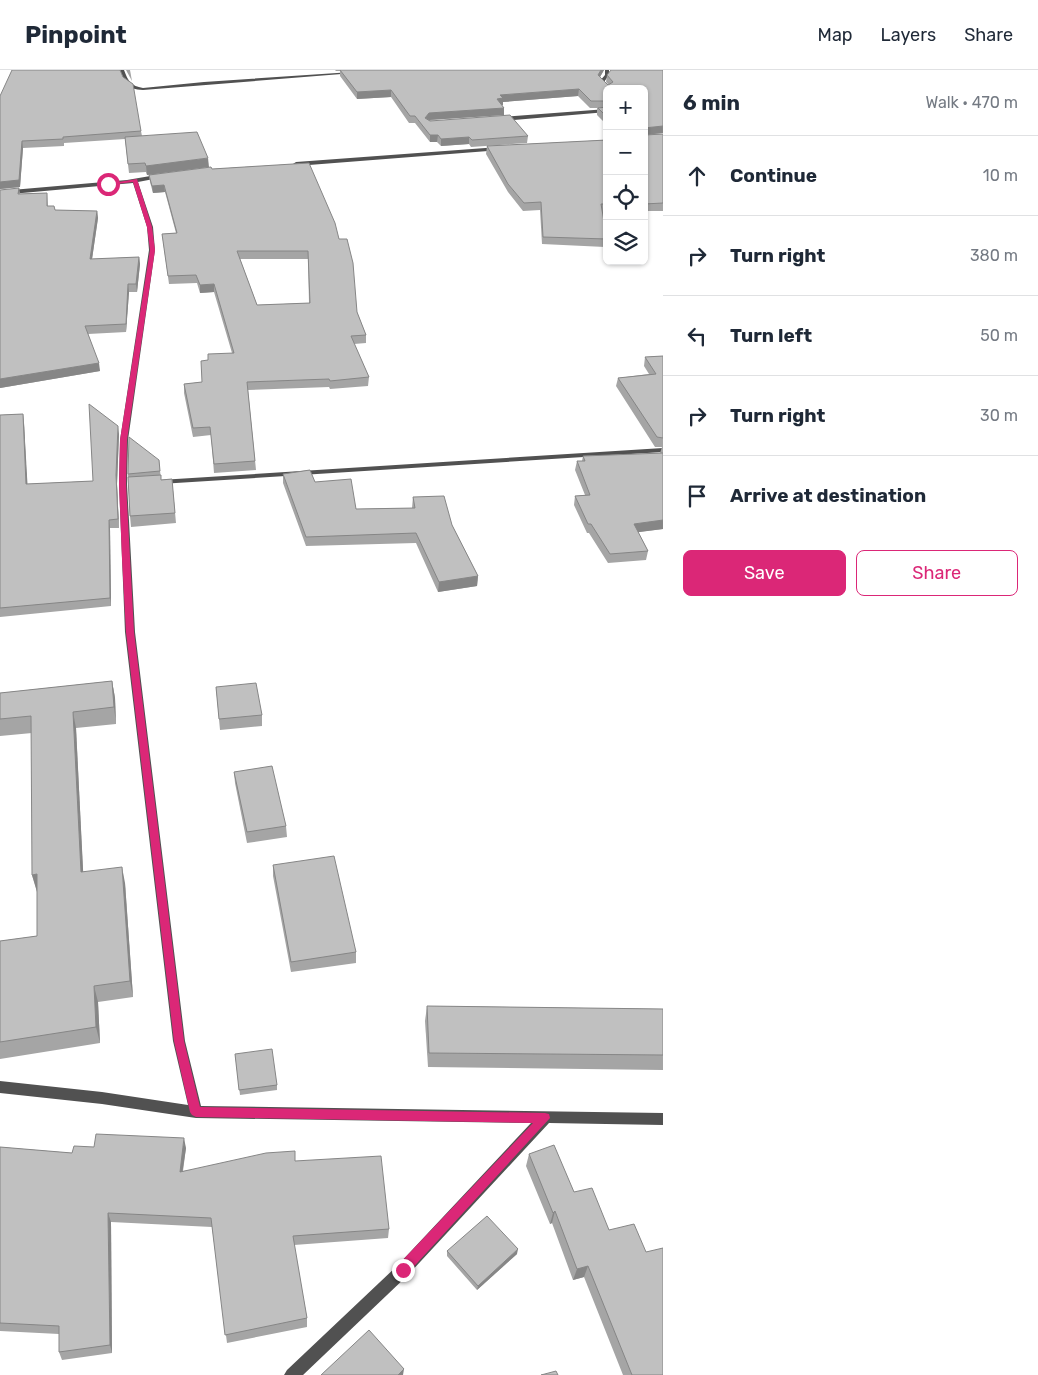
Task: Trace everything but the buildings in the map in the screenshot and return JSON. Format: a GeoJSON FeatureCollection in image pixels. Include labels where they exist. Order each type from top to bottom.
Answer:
{"type":"FeatureCollection","features":[{"type":"Feature","properties":{"kind":"street"},"geometry":{"type":"LineString","coordinates":[[122,70],[126,82],[134,88],[144,89],[356,72]]}},
{"type":"Feature","properties":{"kind":"street"},"geometry":{"type":"LineString","coordinates":[[604,85],[601,82],[607,75],[607,70]]}},
{"type":"Feature","properties":{"kind":"street"},"geometry":{"type":"LineString","coordinates":[[494,120],[603,110]]}},
{"type":"Feature","properties":{"kind":"street"},"geometry":{"type":"LineString","coordinates":[[289,164],[507,148]]}},
{"type":"Feature","properties":{"kind":"street"},"geometry":{"type":"LineString","coordinates":[[0,193],[168,175]]}},
{"type":"Feature","properties":{"kind":"street"},"geometry":{"type":"LineString","coordinates":[[135,180],[150,227],[152,250],[124,440],[128,484],[131,642],[179,1041],[196,1112]]}},
{"type":"Feature","properties":{"kind":"street"},"geometry":{"type":"LineString","coordinates":[[152,482],[663,450]]}},
{"type":"Feature","properties":{"kind":"street"},"geometry":{"type":"LineString","coordinates":[[0,1087],[102,1098],[196,1112],[663,1119]]}},
{"type":"Feature","properties":{"kind":"street"},"geometry":{"type":"LineString","coordinates":[[292,1375],[403,1270],[545,1118]]}},
{"type":"Feature","properties":{"kind":"route"},"geometry":{"type":"LineString","coordinates":[[108,184],[135,180],[150,227],[152,250],[130,388],[124,440],[123,484],[126,559],[130,632],[179,1041],[196,1112],[545,1118],[403,1270]]}}]}
